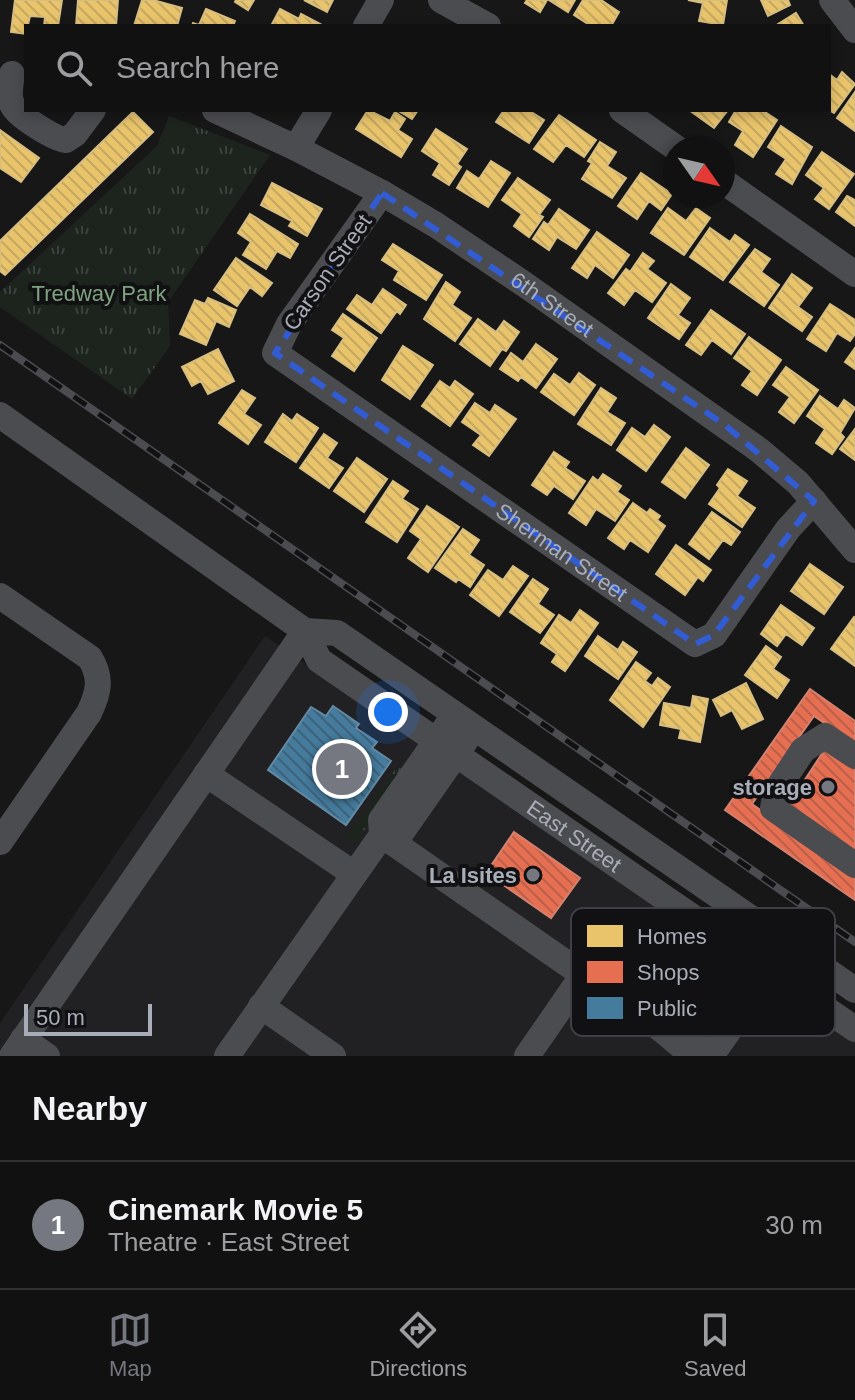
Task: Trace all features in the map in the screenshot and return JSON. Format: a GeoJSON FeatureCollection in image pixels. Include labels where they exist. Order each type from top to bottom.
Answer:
{"type":"FeatureCollection","features":[{"type":"Feature","properties":{"kind":"street"},"geometry":{"type":"LineString","coordinates":[[367,24],[381,0]]}},
{"type":"Feature","properties":{"kind":"street"},"geometry":{"type":"LineString","coordinates":[[441,0],[484,24]]}},
{"type":"Feature","properties":{"kind":"street"},"geometry":{"type":"LineString","coordinates":[[832,0],[855,30]]}},
{"type":"Feature","properties":{"kind":"street"},"geometry":{"type":"LineString","coordinates":[[13,74],[12,106],[53,136],[66,140],[75,134],[92,112]]}},
{"type":"Feature","properties":{"kind":"street","name":"6th Street"},"geometry":{"type":"LineString","coordinates":[[219,112],[382,193],[461,242],[780,466],[855,550]]}},
{"type":"Feature","properties":{"kind":"street"},"geometry":{"type":"LineString","coordinates":[[296,148],[318,112]]}},
{"type":"Feature","properties":{"kind":"street"},"geometry":{"type":"LineString","coordinates":[[625,112],[663,139]]}},
{"type":"Feature","properties":{"kind":"street"},"geometry":{"type":"LineString","coordinates":[[735,189],[855,274]]}},
{"type":"Feature","properties":{"kind":"street","name":"Carson Street"},"geometry":{"type":"LineString","coordinates":[[275,353],[289,324],[382,193]]}},
{"type":"Feature","properties":{"kind":"street","name":"Sherman Street"},"geometry":{"type":"LineString","coordinates":[[275,353],[695,644],[714,635],[788,529],[814,501]]}},
{"type":"Feature","properties":{"kind":"street","name":"East Street"},"geometry":{"type":"LineString","coordinates":[[0,415],[305,631],[319,660],[680,908]]}},
{"type":"Feature","properties":{"kind":"street"},"geometry":{"type":"LineString","coordinates":[[0,596],[90,658],[98,672],[98,693],[89,713],[1,839]]}},
{"type":"Feature","properties":{"kind":"street"},"geometry":{"type":"LineString","coordinates":[[47,1056],[17,1048],[305,631]]}},
{"type":"Feature","properties":{"kind":"street","name":"East Street"},"geometry":{"type":"LineString","coordinates":[[305,631],[337,633],[735,908]]}},
{"type":"Feature","properties":{"kind":"street"},"geometry":{"type":"LineString","coordinates":[[227,1056],[382,835],[381,820],[446,747],[464,721]]}},
{"type":"Feature","properties":{"kind":"street"},"geometry":{"type":"LineString","coordinates":[[855,756],[825,736],[803,750],[776,791],[773,808],[855,865]]}},
{"type":"Feature","properties":{"kind":"street"},"geometry":{"type":"LineString","coordinates":[[206,774],[354,874]]}},
{"type":"Feature","properties":{"kind":"street"},"geometry":{"type":"LineString","coordinates":[[382,835],[571,967]]}},
{"type":"Feature","properties":{"kind":"street","name":"East Street"},"geometry":{"type":"LineString","coordinates":[[835,976],[855,990]]}},
{"type":"Feature","properties":{"kind":"street"},"geometry":{"type":"LineString","coordinates":[[527,1056],[571,992]]}},
{"type":"Feature","properties":{"kind":"street"},"geometry":{"type":"LineString","coordinates":[[261,1006],[333,1056]]}},
{"type":"Feature","properties":{"kind":"street","name":"East Street"},"geometry":{"type":"LineString","coordinates":[[835,1015],[855,1029]]}},
{"type":"Feature","properties":{"kind":"street"},"geometry":{"type":"LineString","coordinates":[[670,1036],[694,1056]]}},
{"type":"Feature","properties":{"kind":"street"},"geometry":{"type":"LineString","coordinates":[[694,1056],[694,1040],[698,1036]]}},
{"type":"Feature","properties":{"kind":"street"},"geometry":{"type":"LineString","coordinates":[[705,1056],[713,1053],[722,1036]]}},
{"type":"Feature","properties":{"kind":"highlighted area"},"geometry":{"type":"Polygon","coordinates":[[[382,193],[725,425],[814,501],[714,635],[695,644],[275,353],[382,193]]]}},
{"type":"Feature","properties":{"kind":"shaded area"},"geometry":{"type":"Polygon","coordinates":[[[265,636],[660,908],[571,908],[571,1036],[835,1036],[835,1028],[855,1042],[855,1056],[0,1056],[0,1023],[265,636]]]}},
{"type":"Feature","properties":{"kind":"green space","name":"Tredway Park"},"geometry":{"type":"Polygon","coordinates":[[[169,116],[270,155],[168,302],[170,346],[132,399],[0,307],[0,292],[157,146],[169,116]]]}},
{"type":"Feature","properties":{"kind":"green space"},"geometry":{"type":"Polygon","coordinates":[[[411,761],[356,843],[346,836],[397,767],[411,761]]]}},
{"type":"Feature","properties":{"kind":"building: Homes"},"geometry":{"type":"Polygon","coordinates":[[[15,0],[62,0],[58,24],[44,24],[45,17],[30,16],[28,24],[24,24],[24,34],[11,32],[15,0]]]}},
{"type":"Feature","properties":{"kind":"building: Homes"},"geometry":{"type":"Polygon","coordinates":[[[78,0],[118,0],[116,24],[76,24],[78,0]]]}},
{"type":"Feature","properties":{"kind":"building: Homes"},"geometry":{"type":"Polygon","coordinates":[[[142,0],[182,8],[178,24],[135,24],[142,0]]]}},
{"type":"Feature","properties":{"kind":"building: Homes"},"geometry":{"type":"Polygon","coordinates":[[[236,0],[254,0],[248,10],[236,0]]]}},
{"type":"Feature","properties":{"kind":"building: Homes"},"geometry":{"type":"Polygon","coordinates":[[[304,0],[333,0],[327,12],[304,0]]]}},
{"type":"Feature","properties":{"kind":"building: Homes"},"geometry":{"type":"Polygon","coordinates":[[[527,0],[547,0],[540,12],[525,3],[527,0]]]}},
{"type":"Feature","properties":{"kind":"building: Homes"},"geometry":{"type":"Polygon","coordinates":[[[549,0],[575,0],[568,12],[549,0]]]}},
{"type":"Feature","properties":{"kind":"building: Homes"},"geometry":{"type":"Polygon","coordinates":[[[583,0],[601,0],[619,12],[612,24],[588,24],[574,15],[583,0]]]}},
{"type":"Feature","properties":{"kind":"building: Homes"},"geometry":{"type":"Polygon","coordinates":[[[688,0],[727,0],[723,24],[699,21],[703,3],[688,0]]]}},
{"type":"Feature","properties":{"kind":"building: Homes"},"geometry":{"type":"Polygon","coordinates":[[[761,0],[788,0],[790,5],[768,16],[761,0]]]}},
{"type":"Feature","properties":{"kind":"building: Homes"},"geometry":{"type":"Polygon","coordinates":[[[206,9],[235,21],[234,24],[199,24],[206,9]]]}},
{"type":"Feature","properties":{"kind":"building: Homes"},"geometry":{"type":"Polygon","coordinates":[[[280,9],[299,19],[301,14],[320,24],[272,24],[280,9]]]}},
{"type":"Feature","properties":{"kind":"building: Homes"},"geometry":{"type":"Polygon","coordinates":[[[796,13],[803,24],[778,24],[796,13]]]}},
{"type":"Feature","properties":{"kind":"building: Homes"},"geometry":{"type":"Polygon","coordinates":[[[842,72],[855,84],[834,113],[831,111],[831,76],[837,80],[842,72]]]}},
{"type":"Feature","properties":{"kind":"building: Homes"},"geometry":{"type":"Polygon","coordinates":[[[855,92],[855,131],[837,118],[855,92]]]}},
{"type":"Feature","properties":{"kind":"building: Homes"},"geometry":{"type":"Polygon","coordinates":[[[133,112],[153,132],[5,275],[0,271],[0,241],[133,112]]]}},
{"type":"Feature","properties":{"kind":"building: Homes"},"geometry":{"type":"Polygon","coordinates":[[[367,112],[390,121],[395,112],[405,119],[398,130],[412,139],[401,157],[356,129],[367,112]]]}},
{"type":"Feature","properties":{"kind":"building: Homes"},"geometry":{"type":"Polygon","coordinates":[[[400,112],[417,112],[412,119],[400,112]]]}},
{"type":"Feature","properties":{"kind":"building: Homes"},"geometry":{"type":"Polygon","coordinates":[[[503,112],[531,112],[544,120],[529,143],[496,122],[503,112]]]}},
{"type":"Feature","properties":{"kind":"building: Homes"},"geometry":{"type":"Polygon","coordinates":[[[692,112],[726,112],[714,128],[692,112]]]}},
{"type":"Feature","properties":{"kind":"building: Homes"},"geometry":{"type":"Polygon","coordinates":[[[735,112],[765,112],[777,120],[753,157],[735,145],[743,131],[729,122],[735,112]]]}},
{"type":"Feature","properties":{"kind":"building: Homes"},"geometry":{"type":"Polygon","coordinates":[[[559,115],[596,140],[584,157],[566,145],[553,162],[534,149],[559,115]]]}},
{"type":"Feature","properties":{"kind":"building: Homes"},"geometry":{"type":"Polygon","coordinates":[[[781,126],[812,147],[792,184],[776,174],[786,159],[768,147],[781,126]]]}},
{"type":"Feature","properties":{"kind":"building: Homes"},"geometry":{"type":"Polygon","coordinates":[[[436,129],[467,149],[457,164],[461,167],[449,185],[433,175],[440,163],[422,151],[436,129]]]}},
{"type":"Feature","properties":{"kind":"building: Homes"},"geometry":{"type":"Polygon","coordinates":[[[0,130],[39,158],[21,182],[0,168],[0,130]]]}},
{"type":"Feature","properties":{"kind":"building: Homes"},"geometry":{"type":"Polygon","coordinates":[[[600,142],[616,152],[607,166],[626,178],[612,198],[582,179],[592,163],[588,161],[600,142]]]}},
{"type":"Feature","properties":{"kind":"building: Homes"},"geometry":{"type":"Polygon","coordinates":[[[822,152],[854,174],[829,209],[815,199],[824,188],[806,175],[822,152]]]}},
{"type":"Feature","properties":{"kind":"building: Homes"},"geometry":{"type":"Polygon","coordinates":[[[491,161],[510,173],[488,207],[457,188],[467,171],[479,179],[491,161]]]}},
{"type":"Feature","properties":{"kind":"building: Homes"},"geometry":{"type":"Polygon","coordinates":[[[641,173],[663,188],[661,210],[649,201],[637,219],[618,206],[641,173]]]}},
{"type":"Feature","properties":{"kind":"building: Homes"},"geometry":{"type":"Polygon","coordinates":[[[518,178],[550,200],[529,237],[514,226],[522,214],[502,200],[518,178]]]}},
{"type":"Feature","properties":{"kind":"building: Homes"},"geometry":{"type":"Polygon","coordinates":[[[272,183],[322,209],[307,236],[289,226],[292,221],[261,205],[272,183]]]}},
{"type":"Feature","properties":{"kind":"building: Homes"},"geometry":{"type":"Polygon","coordinates":[[[847,196],[855,200],[855,226],[836,212],[847,196]]]}},
{"type":"Feature","properties":{"kind":"building: Homes"},"geometry":{"type":"Polygon","coordinates":[[[668,208],[686,221],[696,208],[710,218],[684,255],[651,233],[668,208]]]}},
{"type":"Feature","properties":{"kind":"building: Homes"},"geometry":{"type":"Polygon","coordinates":[[[559,209],[589,230],[576,249],[557,237],[549,250],[533,239],[544,222],[548,225],[559,209]]]}},
{"type":"Feature","properties":{"kind":"building: Homes"},"geometry":{"type":"Polygon","coordinates":[[[250,214],[298,244],[290,258],[277,251],[266,269],[243,255],[251,242],[238,233],[250,214]]]}},
{"type":"Feature","properties":{"kind":"building: Homes"},"geometry":{"type":"Polygon","coordinates":[[[710,228],[730,242],[735,235],[749,245],[723,280],[690,257],[710,228]]]}},
{"type":"Feature","properties":{"kind":"building: Homes"},"geometry":{"type":"Polygon","coordinates":[[[597,232],[629,255],[613,278],[595,265],[587,278],[572,268],[597,232]]]}},
{"type":"Feature","properties":{"kind":"building: Homes"},"geometry":{"type":"Polygon","coordinates":[[[393,244],[442,275],[426,300],[394,280],[399,271],[382,260],[393,244]]]}},
{"type":"Feature","properties":{"kind":"building: Homes"},"geometry":{"type":"Polygon","coordinates":[[[755,249],[770,259],[761,272],[779,285],[764,306],[730,282],[755,249]]]}},
{"type":"Feature","properties":{"kind":"building: Homes"},"geometry":{"type":"Polygon","coordinates":[[[643,253],[654,261],[647,269],[666,283],[652,302],[635,290],[624,305],[608,293],[626,269],[630,272],[643,253]]]}},
{"type":"Feature","properties":{"kind":"building: Homes"},"geometry":{"type":"Polygon","coordinates":[[[236,258],[272,283],[262,296],[250,287],[237,306],[214,290],[236,258]]]}},
{"type":"Feature","properties":{"kind":"building: Homes"},"geometry":{"type":"Polygon","coordinates":[[[792,274],[812,288],[798,307],[812,317],[802,331],[769,308],[792,274]]]}},
{"type":"Feature","properties":{"kind":"building: Homes"},"geometry":{"type":"Polygon","coordinates":[[[446,282],[460,292],[452,305],[471,318],[455,341],[424,319],[446,282]]]}},
{"type":"Feature","properties":{"kind":"building: Homes"},"geometry":{"type":"Polygon","coordinates":[[[671,284],[690,298],[678,315],[690,323],[679,339],[648,318],[671,284]]]}},
{"type":"Feature","properties":{"kind":"building: Homes"},"geometry":{"type":"Polygon","coordinates":[[[383,289],[406,305],[400,314],[397,311],[381,333],[347,309],[357,295],[372,305],[383,289]]]}},
{"type":"Feature","properties":{"kind":"building: Homes"},"geometry":{"type":"Polygon","coordinates":[[[208,298],[236,310],[229,327],[216,321],[206,345],[180,334],[195,300],[205,304],[208,298]]]}},
{"type":"Feature","properties":{"kind":"building: Homes"},"geometry":{"type":"Polygon","coordinates":[[[830,304],[855,320],[855,334],[850,341],[837,333],[826,351],[807,339],[830,304]]]}},
{"type":"Feature","properties":{"kind":"building: Homes"},"geometry":{"type":"Polygon","coordinates":[[[711,310],[745,334],[731,354],[712,340],[701,355],[686,345],[711,310]]]}},
{"type":"Feature","properties":{"kind":"building: Homes"},"geometry":{"type":"Polygon","coordinates":[[[343,314],[377,338],[354,371],[332,356],[344,338],[332,330],[343,314]]]}},
{"type":"Feature","properties":{"kind":"building: Homes"},"geometry":{"type":"Polygon","coordinates":[[[478,319],[496,332],[504,321],[519,332],[506,351],[502,349],[490,366],[460,344],[478,319]]]}},
{"type":"Feature","properties":{"kind":"building: Homes"},"geometry":{"type":"Polygon","coordinates":[[[749,337],[781,360],[757,395],[742,385],[752,371],[734,358],[749,337]]]}},
{"type":"Feature","properties":{"kind":"building: Homes"},"geometry":{"type":"Polygon","coordinates":[[[536,344],[557,359],[536,388],[521,377],[518,381],[500,369],[511,353],[523,362],[536,344]]]}},
{"type":"Feature","properties":{"kind":"building: Homes"},"geometry":{"type":"Polygon","coordinates":[[[403,346],[433,365],[410,399],[382,380],[403,346]]]}},
{"type":"Feature","properties":{"kind":"building: Homes"},"geometry":{"type":"Polygon","coordinates":[[[855,348],[855,369],[845,362],[855,348]]]}},
{"type":"Feature","properties":{"kind":"building: Homes"},"geometry":{"type":"Polygon","coordinates":[[[218,349],[234,381],[208,394],[201,381],[192,386],[182,367],[218,349]]]}},
{"type":"Feature","properties":{"kind":"building: Homes"},"geometry":{"type":"Polygon","coordinates":[[[786,367],[818,390],[794,423],[779,412],[790,397],[773,385],[786,367]]]}},
{"type":"Feature","properties":{"kind":"building: Homes"},"geometry":{"type":"Polygon","coordinates":[[[579,373],[595,385],[574,415],[541,392],[554,374],[570,385],[579,373]]]}},
{"type":"Feature","properties":{"kind":"building: Homes"},"geometry":{"type":"Polygon","coordinates":[[[440,381],[450,388],[455,381],[473,394],[450,426],[422,406],[440,381]]]}},
{"type":"Feature","properties":{"kind":"building: Homes"},"geometry":{"type":"Polygon","coordinates":[[[601,388],[616,398],[607,412],[625,423],[611,445],[578,424],[601,388]]]}},
{"type":"Feature","properties":{"kind":"building: Homes"},"geometry":{"type":"Polygon","coordinates":[[[242,390],[255,398],[244,414],[261,425],[248,444],[219,423],[242,390]]]}},
{"type":"Feature","properties":{"kind":"building: Homes"},"geometry":{"type":"Polygon","coordinates":[[[820,396],[838,409],[844,400],[855,408],[840,433],[844,437],[832,454],[816,443],[825,429],[807,416],[820,396]]]}},
{"type":"Feature","properties":{"kind":"building: Homes"},"geometry":{"type":"Polygon","coordinates":[[[475,403],[490,413],[495,405],[516,419],[489,456],[473,445],[481,435],[462,422],[475,403]]]}},
{"type":"Feature","properties":{"kind":"building: Homes"},"geometry":{"type":"Polygon","coordinates":[[[283,414],[292,421],[297,414],[318,428],[296,462],[265,442],[283,414]]]}},
{"type":"Feature","properties":{"kind":"building: Homes"},"geometry":{"type":"Polygon","coordinates":[[[654,425],[670,437],[646,471],[617,450],[632,428],[645,437],[654,425]]]}},
{"type":"Feature","properties":{"kind":"building: Homes"},"geometry":{"type":"Polygon","coordinates":[[[855,429],[855,460],[840,449],[855,429]]]}},
{"type":"Feature","properties":{"kind":"building: Homes"},"geometry":{"type":"Polygon","coordinates":[[[324,434],[337,443],[327,458],[343,468],[329,488],[300,468],[324,434]]]}},
{"type":"Feature","properties":{"kind":"building: Homes"},"geometry":{"type":"Polygon","coordinates":[[[686,448],[709,465],[685,498],[662,482],[686,448]]]}},
{"type":"Feature","properties":{"kind":"building: Homes"},"geometry":{"type":"Polygon","coordinates":[[[554,452],[569,462],[565,468],[585,481],[573,499],[554,486],[547,495],[532,485],[554,452]]]}},
{"type":"Feature","properties":{"kind":"building: Homes"},"geometry":{"type":"Polygon","coordinates":[[[357,458],[387,479],[364,512],[334,491],[357,458]]]}},
{"type":"Feature","properties":{"kind":"building: Homes"},"geometry":{"type":"Polygon","coordinates":[[[728,469],[747,481],[737,496],[755,508],[742,527],[709,504],[728,469]]]}},
{"type":"Feature","properties":{"kind":"building: Homes"},"geometry":{"type":"Polygon","coordinates":[[[603,474],[621,486],[617,492],[629,500],[615,521],[596,509],[586,525],[569,513],[593,477],[598,481],[603,474]]]}},
{"type":"Feature","properties":{"kind":"building: Homes"},"geometry":{"type":"Polygon","coordinates":[[[393,481],[408,491],[402,499],[418,509],[397,542],[366,522],[393,481]]]}},
{"type":"Feature","properties":{"kind":"building: Homes"},"geometry":{"type":"Polygon","coordinates":[[[633,503],[647,513],[650,509],[660,516],[657,520],[665,526],[648,552],[630,540],[624,549],[608,538],[633,503]]]}},
{"type":"Feature","properties":{"kind":"building: Homes"},"geometry":{"type":"Polygon","coordinates":[[[427,506],[459,527],[428,572],[408,558],[421,539],[410,531],[427,506]]]}},
{"type":"Feature","properties":{"kind":"building: Homes"},"geometry":{"type":"Polygon","coordinates":[[[712,512],[740,532],[731,545],[723,540],[709,559],[689,544],[712,512]]]}},
{"type":"Feature","properties":{"kind":"building: Homes"},"geometry":{"type":"Polygon","coordinates":[[[463,529],[479,540],[469,555],[484,565],[470,587],[435,568],[463,529]]]}},
{"type":"Feature","properties":{"kind":"building: Homes"},"geometry":{"type":"Polygon","coordinates":[[[676,545],[711,570],[703,581],[698,577],[685,595],[656,574],[676,545]]]}},
{"type":"Feature","properties":{"kind":"building: Homes"},"geometry":{"type":"Polygon","coordinates":[[[810,564],[843,587],[824,614],[791,591],[810,564]]]}},
{"type":"Feature","properties":{"kind":"building: Homes"},"geometry":{"type":"Polygon","coordinates":[[[513,566],[528,576],[499,616],[470,595],[488,570],[503,580],[513,566]]]}},
{"type":"Feature","properties":{"kind":"building: Homes"},"geometry":{"type":"Polygon","coordinates":[[[533,579],[548,589],[538,604],[554,615],[540,633],[510,612],[533,579]]]}},
{"type":"Feature","properties":{"kind":"building: Homes"},"geometry":{"type":"Polygon","coordinates":[[[781,605],[814,628],[802,645],[786,634],[777,646],[761,634],[781,605]]]}},
{"type":"Feature","properties":{"kind":"building: Homes"},"geometry":{"type":"Polygon","coordinates":[[[580,610],[598,623],[565,671],[552,662],[557,654],[541,643],[559,615],[571,623],[580,610]]]}},
{"type":"Feature","properties":{"kind":"building: Homes"},"geometry":{"type":"Polygon","coordinates":[[[855,618],[855,666],[831,649],[855,618]]]}},
{"type":"Feature","properties":{"kind":"building: Homes"},"geometry":{"type":"Polygon","coordinates":[[[598,636],[618,650],[623,642],[637,652],[618,679],[585,656],[598,636]]]}},
{"type":"Feature","properties":{"kind":"building: Homes"},"geometry":{"type":"Polygon","coordinates":[[[766,646],[781,657],[773,669],[789,680],[777,698],[745,675],[766,646]]]}},
{"type":"Feature","properties":{"kind":"building: Homes"},"geometry":{"type":"Polygon","coordinates":[[[636,662],[651,673],[645,681],[652,686],[658,678],[670,687],[643,727],[610,700],[636,662]]]}},
{"type":"Feature","properties":{"kind":"building: Homes"},"geometry":{"type":"Polygon","coordinates":[[[746,683],[763,719],[742,729],[732,710],[721,716],[713,700],[746,683]]]}},
{"type":"Feature","properties":{"kind":"building: Homes"},"geometry":{"type":"Polygon","coordinates":[[[693,696],[708,699],[700,742],[679,738],[681,729],[660,725],[664,703],[691,708],[693,696]]]}},
{"type":"Feature","properties":{"kind":"building: Shops"},"geometry":{"type":"Polygon","coordinates":[[[810,689],[855,721],[855,744],[814,716],[752,804],[855,876],[855,900],[725,810],[810,689]]]}},
{"type":"Feature","properties":{"kind":"building: Shops","name":"storage"},"geometry":{"type":"Polygon","coordinates":[[[827,746],[855,766],[855,853],[787,807],[827,746]]]}},
{"type":"Feature","properties":{"kind":"building: Shops","name":"La Isites"},"geometry":{"type":"Polygon","coordinates":[[[514,832],[580,878],[551,918],[486,873],[514,832]]]}},
{"type":"Feature","properties":{"kind":"building: Public"},"geometry":{"type":"Polygon","coordinates":[[[333,706],[359,724],[356,728],[377,742],[372,748],[391,761],[346,825],[268,770],[311,707],[326,716],[333,706]]]}},
{"type":"Feature","properties":{"kind":"railway"},"geometry":{"type":"LineString","coordinates":[[0,345],[806,908]]}},
{"type":"Feature","properties":{"kind":"railway"},"geometry":{"type":"LineString","coordinates":[[835,928],[855,942]]}},
{"type":"Feature","properties":{"kind":"place","name":"Cinemark Movie 5"},"geometry":{"type":"Point","coordinates":[342,769]}},
{"type":"Feature","properties":{"kind":"place","name":"storage"},"geometry":{"type":"Point","coordinates":[828,787]}},
{"type":"Feature","properties":{"kind":"place","name":"La Isites"},"geometry":{"type":"Point","coordinates":[533,875]}}]}
